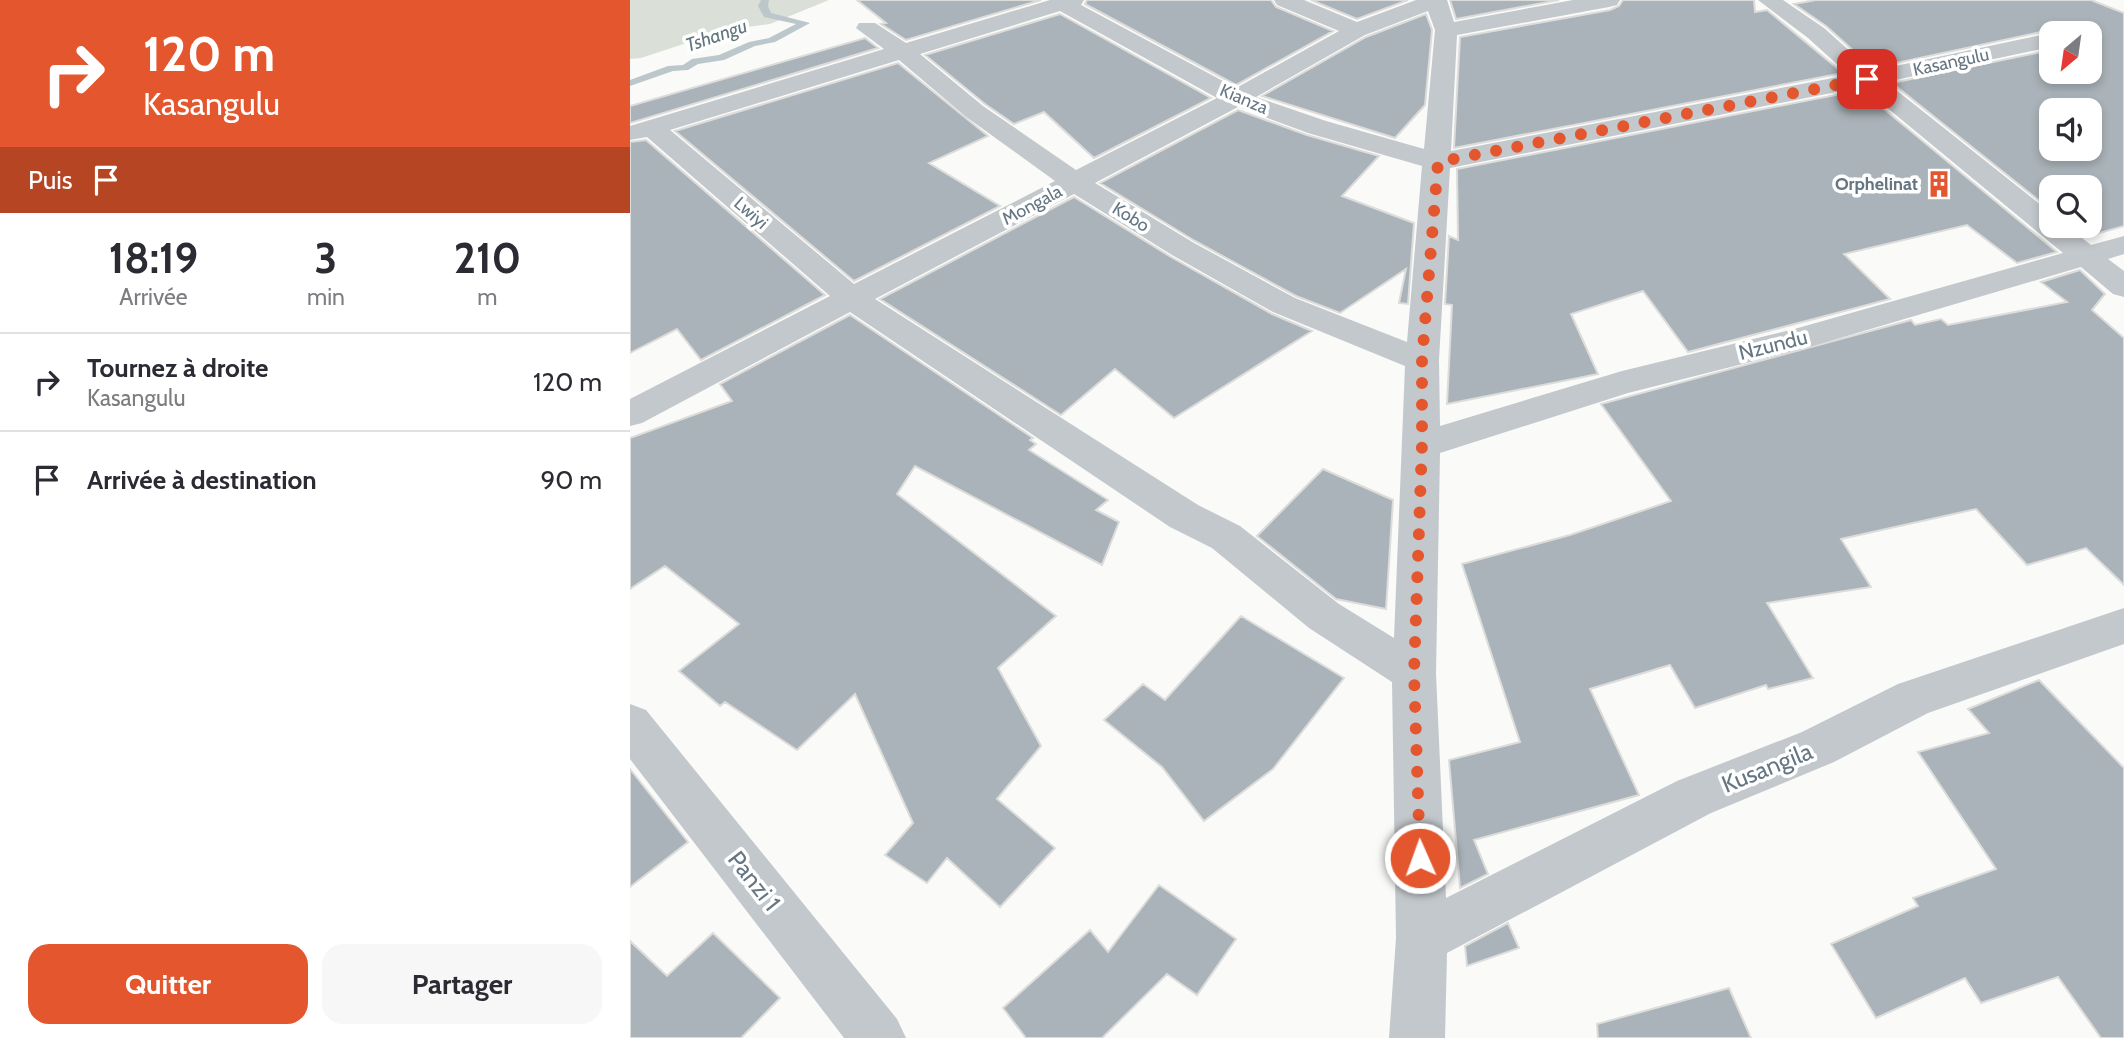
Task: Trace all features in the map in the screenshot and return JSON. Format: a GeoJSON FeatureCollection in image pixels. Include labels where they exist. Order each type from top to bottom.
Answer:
{"type":"FeatureCollection","features":[{"type":"Feature","properties":{"kind":"street"},"geometry":{"type":"LineString","coordinates":[[1285,0],[1357,30]]}},
{"type":"Feature","properties":{"kind":"street","name":"Mongala"},"geometry":{"type":"LineString","coordinates":[[630,414],[1236,98],[1357,30],[1439,10],[1609,0]]}},
{"type":"Feature","properties":{"kind":"street"},"geometry":{"type":"LineString","coordinates":[[1769,0],[1816,33],[1867,79],[2124,287]]}},
{"type":"Feature","properties":{"kind":"street"},"geometry":{"type":"LineString","coordinates":[[640,130],[1068,2]]}},
{"type":"Feature","properties":{"kind":"street","name":"Kianza"},"geometry":{"type":"LineString","coordinates":[[1068,2],[1236,98],[1342,135],[1438,162]]}},
{"type":"Feature","properties":{"kind":"street"},"geometry":{"type":"LineString","coordinates":[[1417,1038],[1422,938],[1414,673],[1422,444],[1422,360],[1438,162],[1439,10]]}},
{"type":"Feature","properties":{"kind":"street","name":"Kobo"},"geometry":{"type":"LineString","coordinates":[[867,28],[904,52],[974,111],[1075,182],[1183,249],[1284,305],[1422,360]]}},
{"type":"Feature","properties":{"kind":"street","name":"Kasangulu"},"geometry":{"type":"LineString","coordinates":[[1438,162],[1867,79],[2039,43]]}},
{"type":"Feature","properties":{"kind":"street","name":"Lwiyi"},"geometry":{"type":"LineString","coordinates":[[640,130],[852,299],[1184,516],[1226,537],[1324,616],[1414,673]]}},
{"type":"Feature","properties":{"kind":"street","name":"Nzundu"},"geometry":{"type":"LineString","coordinates":[[1422,444],[1622,383],[1801,338],[2124,245]]}},
{"type":"Feature","properties":{"kind":"street","name":"Kusangila"},"geometry":{"type":"LineString","coordinates":[[1422,938],[1695,797],[1818,747],[1914,698],[2124,626]]}},
{"type":"Feature","properties":{"kind":"street","name":"Panzi 1"},"geometry":{"type":"LineString","coordinates":[[630,724],[878,1038]]}},
{"type":"Feature","properties":{"kind":"shaded area"},"geometry":{"type":"Polygon","coordinates":[[[630,0],[829,0],[770,24],[726,30],[641,58],[630,59],[630,0]]]}},
{"type":"Feature","properties":{"kind":"building"},"geometry":{"type":"Polygon","coordinates":[[[857,0],[1041,0],[906,40],[881,24],[886,23],[857,0]]]}},
{"type":"Feature","properties":{"kind":"building"},"geometry":{"type":"Polygon","coordinates":[[[1087,0],[1271,0],[1276,7],[1333,31],[1236,85],[1085,4],[1087,0]]]}},
{"type":"Feature","properties":{"kind":"building"},"geometry":{"type":"Polygon","coordinates":[[[1311,0],[1408,0],[1357,19],[1311,0]]]}},
{"type":"Feature","properties":{"kind":"building"},"geometry":{"type":"Polygon","coordinates":[[[1450,0],[1559,0],[1456,19],[1450,0]]]}},
{"type":"Feature","properties":{"kind":"building"},"geometry":{"type":"Polygon","coordinates":[[[1623,0],[1754,0],[1755,12],[1767,10],[1843,73],[1454,148],[1460,37],[1610,10],[1619,6],[1623,0]]]}},
{"type":"Feature","properties":{"kind":"building"},"geometry":{"type":"Polygon","coordinates":[[[1816,0],[2091,0],[2124,13],[2124,226],[2102,232],[2102,175],[2039,175],[2039,200],[1892,83],[2039,52],[2039,84],[2102,84],[2102,21],[2039,21],[2039,32],[1873,68],[1826,26],[1794,4],[1816,0]]]}},
{"type":"Feature","properties":{"kind":"building"},"geometry":{"type":"Polygon","coordinates":[[[1060,14],[1211,98],[1094,158],[1044,112],[1014,124],[925,55],[1060,14]]]}},
{"type":"Feature","properties":{"kind":"building"},"geometry":{"type":"Polygon","coordinates":[[[1426,14],[1432,30],[1425,105],[1395,138],[1262,96],[1366,37],[1426,14]]]}},
{"type":"Feature","properties":{"kind":"building"},"geometry":{"type":"Polygon","coordinates":[[[865,38],[878,48],[630,123],[630,106],[865,38]]]}},
{"type":"Feature","properties":{"kind":"building"},"geometry":{"type":"Polygon","coordinates":[[[898,63],[988,136],[929,163],[1000,206],[854,281],[675,131],[898,63]]]}},
{"type":"Feature","properties":{"kind":"building"},"geometry":{"type":"Polygon","coordinates":[[[1861,90],[2057,252],[2017,263],[1967,225],[1844,254],[1890,299],[1688,352],[1643,291],[1571,314],[1598,374],[1447,404],[1452,305],[1445,304],[1449,236],[1458,240],[1457,169],[1861,90]]]}},
{"type":"Feature","properties":{"kind":"building"},"geometry":{"type":"Polygon","coordinates":[[[1238,110],[1307,135],[1379,156],[1342,196],[1414,223],[1408,304],[1399,303],[1406,269],[1340,313],[1296,296],[1195,241],[1100,183],[1238,110]]]}},
{"type":"Feature","properties":{"kind":"building"},"geometry":{"type":"Polygon","coordinates":[[[646,140],[825,295],[701,360],[677,329],[630,353],[630,142],[646,140]]]}},
{"type":"Feature","properties":{"kind":"building"},"geometry":{"type":"Polygon","coordinates":[[[1074,197],[1171,257],[1272,314],[1312,331],[1174,418],[1115,369],[1061,415],[880,299],[1074,197]]]}},
{"type":"Feature","properties":{"kind":"building"},"geometry":{"type":"Polygon","coordinates":[[[2080,270],[2105,294],[2092,310],[2124,338],[2124,585],[2086,548],[2027,565],[1976,509],[1841,539],[1871,587],[1767,603],[1813,678],[1768,689],[1766,685],[1695,708],[1670,665],[1590,689],[1639,795],[1474,840],[1488,874],[1460,888],[1449,760],[1520,742],[1462,564],[1570,535],[1671,501],[1601,404],[1911,320],[1915,325],[1941,319],[1948,325],[2067,302],[2041,282],[2080,270]]]}},
{"type":"Feature","properties":{"kind":"building"},"geometry":{"type":"Polygon","coordinates":[[[850,315],[1033,438],[1030,440],[1036,444],[1029,450],[1108,500],[1096,510],[1119,522],[1102,565],[915,466],[897,494],[1056,616],[998,668],[1041,746],[997,799],[1055,848],[1000,907],[947,858],[927,883],[885,855],[913,823],[855,694],[797,750],[725,702],[720,706],[679,671],[739,624],[665,566],[630,589],[630,438],[732,401],[720,384],[850,315]]]}},
{"type":"Feature","properties":{"kind":"building"},"geometry":{"type":"Polygon","coordinates":[[[1323,469],[1393,500],[1386,609],[1336,599],[1257,536],[1323,469]]]}},
{"type":"Feature","properties":{"kind":"building"},"geometry":{"type":"Polygon","coordinates":[[[1241,616],[1344,678],[1273,769],[1204,821],[1162,767],[1104,720],[1143,684],[1165,700],[1241,616]]]}},
{"type":"Feature","properties":{"kind":"building"},"geometry":{"type":"Polygon","coordinates":[[[2039,680],[2124,768],[2124,1038],[2101,1038],[2058,977],[1981,1003],[1965,978],[1876,1018],[1831,944],[1918,906],[1913,898],[1996,869],[1918,752],[1989,733],[1968,709],[2039,680]]]}},
{"type":"Feature","properties":{"kind":"building"},"geometry":{"type":"Polygon","coordinates":[[[630,769],[688,842],[630,887],[630,769]]]}},
{"type":"Feature","properties":{"kind":"building"},"geometry":{"type":"Polygon","coordinates":[[[1159,885],[1236,939],[1197,995],[1167,974],[1102,1038],[1026,1038],[1003,1008],[1090,930],[1108,952],[1159,885]]]}},
{"type":"Feature","properties":{"kind":"building"},"geometry":{"type":"Polygon","coordinates":[[[1508,923],[1519,948],[1467,966],[1465,946],[1508,923]]]}},
{"type":"Feature","properties":{"kind":"building"},"geometry":{"type":"Polygon","coordinates":[[[713,933],[780,998],[741,1038],[630,1038],[630,941],[667,976],[713,933]]]}},
{"type":"Feature","properties":{"kind":"building"},"geometry":{"type":"Polygon","coordinates":[[[1729,988],[1751,1038],[1598,1038],[1597,1024],[1729,988]]]}},
{"type":"Feature","properties":{"kind":"waterway","name":"Tshangu"},"geometry":{"type":"LineString","coordinates":[[630,83],[671,68],[685,68],[695,61],[721,58],[752,44],[772,40],[805,23],[767,15],[763,6],[765,0]]}},
{"type":"Feature","properties":{"kind":"place","name":"Orphelinat"},"geometry":{"type":"Point","coordinates":[1939,184]}},
{"type":"Feature","properties":{"kind":"route"},"geometry":{"type":"LineString","coordinates":[[1420,858],[1414,673],[1422,444],[1422,360],[1438,162],[1867,79]]}}]}
